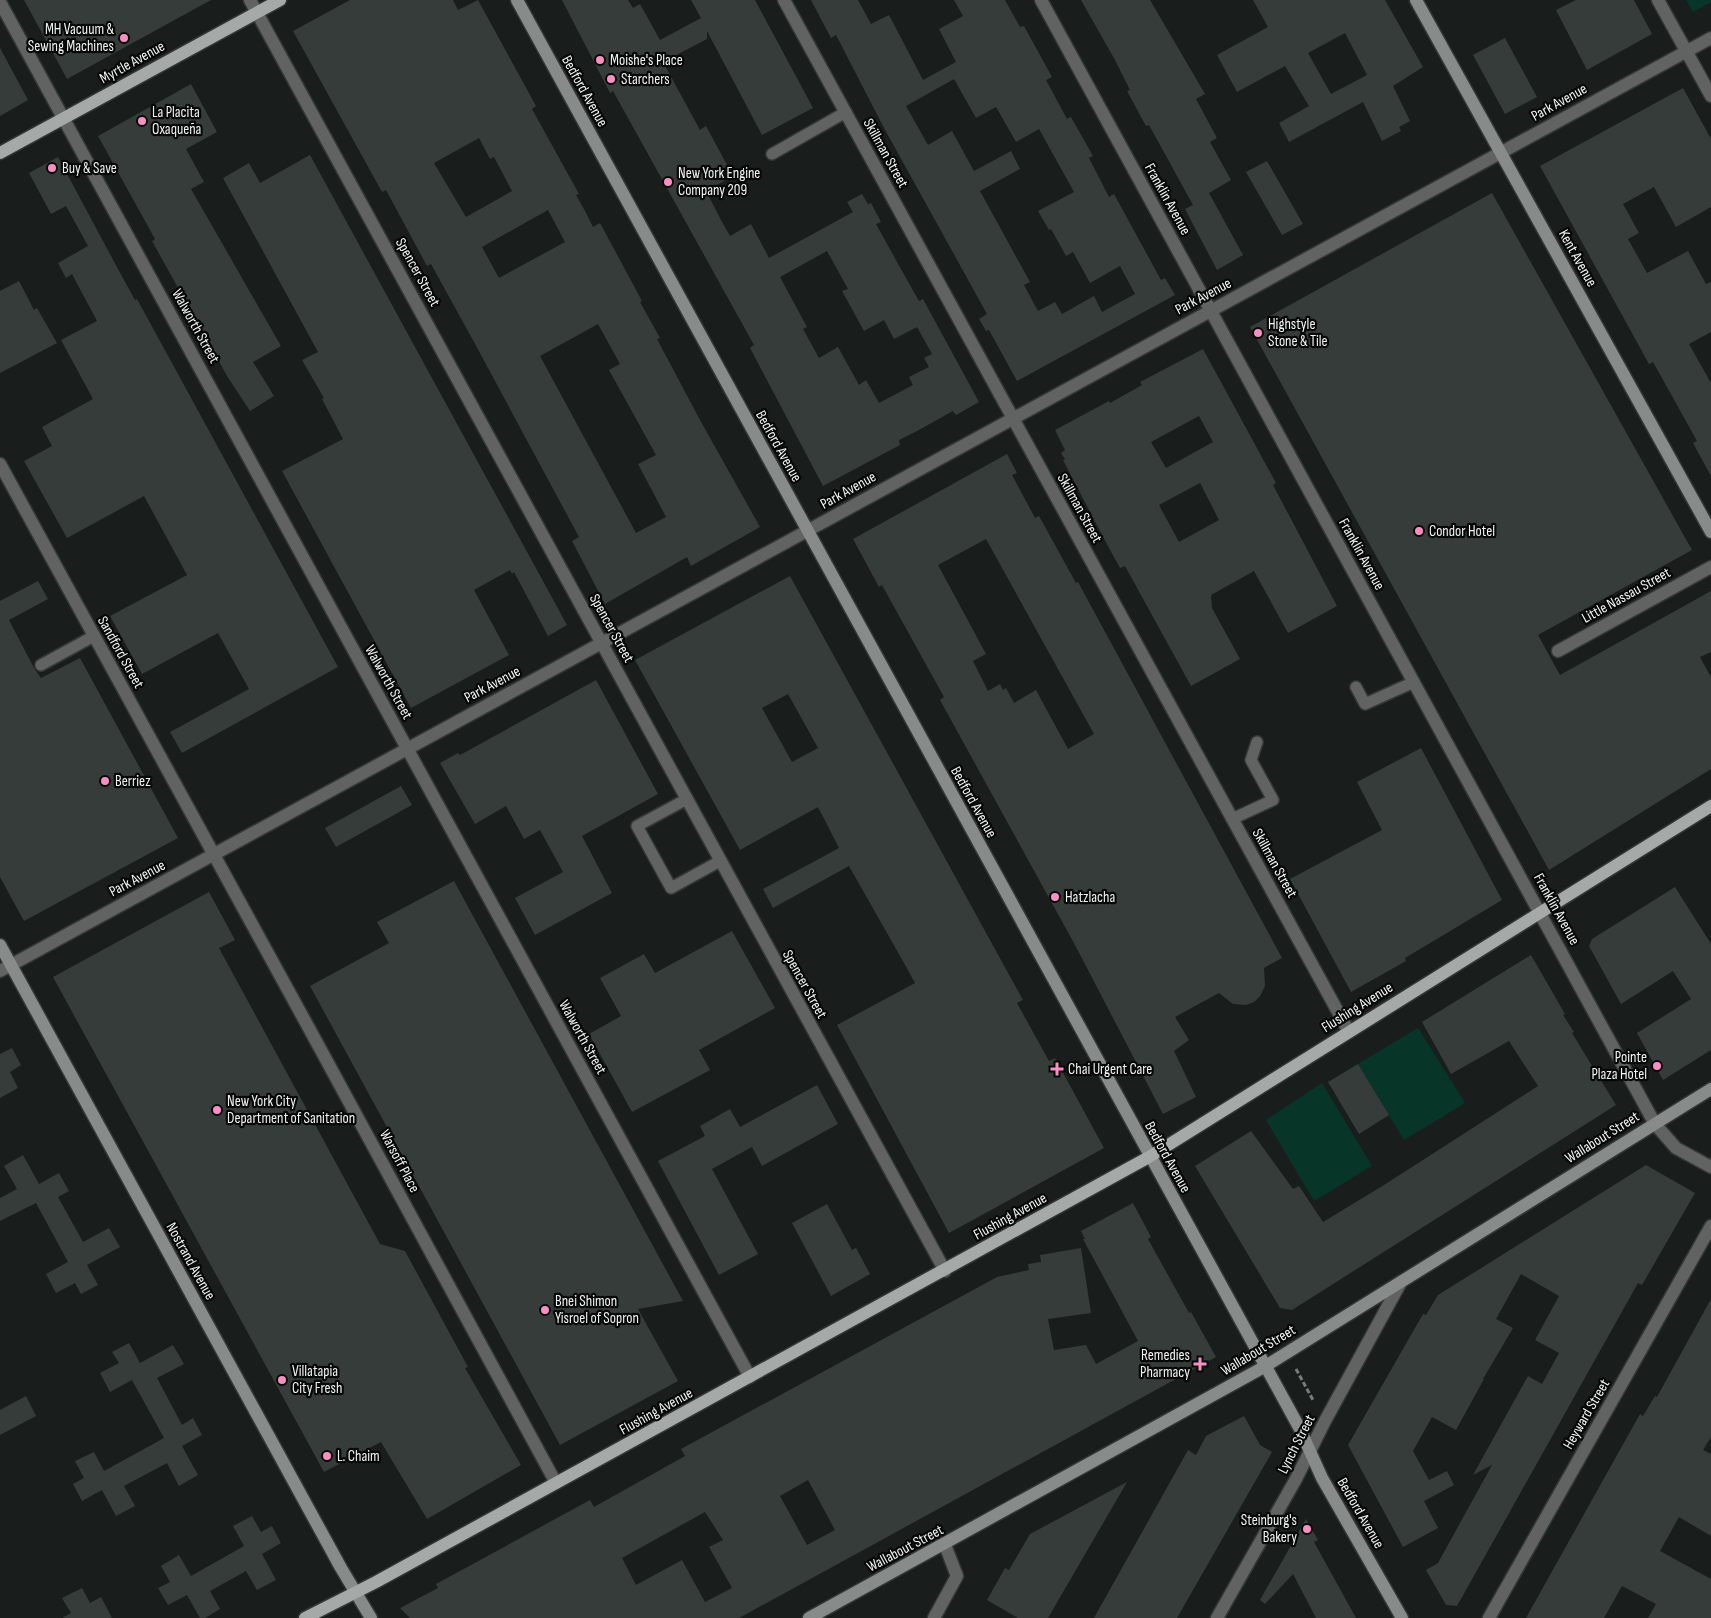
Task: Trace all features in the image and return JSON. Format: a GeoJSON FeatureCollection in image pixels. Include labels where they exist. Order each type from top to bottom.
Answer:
{"type":"FeatureCollection","features":[{"type":"Feature","properties":{"kind":"main road","name":"Myrtle Avenue"},"geometry":{"type":"LineString","coordinates":[[0,153],[280,0]]}},
{"type":"Feature","properties":{"kind":"main road","name":"Bedford Avenue"},"geometry":{"type":"LineString","coordinates":[[517,0],[1310,1450],[1322,1478],[1402,1618]]}},
{"type":"Feature","properties":{"kind":"main road","name":"Kent Avenue"},"geometry":{"type":"LineString","coordinates":[[1416,0],[1711,532]]}},
{"type":"Feature","properties":{"kind":"main road","name":"Flushing Avenue"},"geometry":{"type":"LineString","coordinates":[[305,1618],[945,1271],[1149,1157],[1711,806]]}},
{"type":"Feature","properties":{"kind":"main road","name":"Nostrand Avenue"},"geometry":{"type":"LineString","coordinates":[[0,945],[5,968],[371,1618]]}},
{"type":"Feature","properties":{"kind":"main road","name":"Wallabout Street"},"geometry":{"type":"LineString","coordinates":[[809,1618],[1264,1367],[1711,1089]]}},
{"type":"Feature","properties":{"kind":"street","name":"Spencer Street"},"geometry":{"type":"LineString","coordinates":[[250,0],[945,1271]]}},
{"type":"Feature","properties":{"kind":"street","name":"Skillman Street"},"geometry":{"type":"LineString","coordinates":[[784,0],[1348,1032]]}},
{"type":"Feature","properties":{"kind":"street","name":"Franklin Avenue"},"geometry":{"type":"LineString","coordinates":[[1041,0],[1655,1124],[1676,1148],[1711,1167]]}},
{"type":"Feature","properties":{"kind":"street"},"geometry":{"type":"LineString","coordinates":[[1658,0],[1711,96]]}},
{"type":"Feature","properties":{"kind":"street","name":"Walworth Street"},"geometry":{"type":"LineString","coordinates":[[0,2],[750,1377]]}},
{"type":"Feature","properties":{"kind":"street","name":"Park Avenue"},"geometry":{"type":"LineString","coordinates":[[5,968],[1711,38]]}},
{"type":"Feature","properties":{"kind":"street","name":"Sandford Street"},"geometry":{"type":"LineString","coordinates":[[0,464],[213,855]]}},
{"type":"Feature","properties":{"kind":"street","name":"Little Nassau Street"},"geometry":{"type":"LineString","coordinates":[[1558,651],[1711,566]]}},
{"type":"Feature","properties":{"kind":"street","name":"Warsoff Place"},"geometry":{"type":"LineString","coordinates":[[213,855],[281,974],[556,1483]]}},
{"type":"Feature","properties":{"kind":"street","name":"Heyward Street"},"geometry":{"type":"LineString","coordinates":[[1489,1618],[1711,1226]]}},
{"type":"Feature","properties":{"kind":"street","name":"Lynch Street"},"geometry":{"type":"LineString","coordinates":[[1217,1618],[1296,1479],[1401,1282]]}},
{"type":"Feature","properties":{"kind":"street"},"geometry":{"type":"LineString","coordinates":[[934,1618],[957,1576],[944,1545]]}},
{"type":"Feature","properties":{"kind":"lane"},"geometry":{"type":"LineString","coordinates":[[772,154],[846,112]]}},
{"type":"Feature","properties":{"kind":"lane"},"geometry":{"type":"LineString","coordinates":[[41,665],[94,636]]}},
{"type":"Feature","properties":{"kind":"lane"},"geometry":{"type":"LineString","coordinates":[[1356,687],[1365,704],[1414,682]]}},
{"type":"Feature","properties":{"kind":"lane"},"geometry":{"type":"LineString","coordinates":[[1232,819],[1273,800],[1251,760],[1257,742]]}},
{"type":"Feature","properties":{"kind":"lane"},"geometry":{"type":"LineString","coordinates":[[687,799],[637,826],[671,888],[720,861]]}},
{"type":"Feature","properties":{"kind":"path"},"geometry":{"type":"LineString","coordinates":[[1296,1369],[1317,1406]]}},
{"type":"Feature","properties":{"kind":"path"},"geometry":{"type":"LineString","coordinates":[[1310,1405],[1314,1400]]}},
{"type":"Feature","properties":{"kind":"green space"},"geometry":{"type":"Polygon","coordinates":[[[1686,0],[1711,0],[1711,2],[1693,12],[1686,0]]]}},
{"type":"Feature","properties":{"kind":"green space"},"geometry":{"type":"Polygon","coordinates":[[[1418,1028],[1465,1103],[1404,1140],[1358,1064],[1418,1028]]]}},
{"type":"Feature","properties":{"kind":"green space"},"geometry":{"type":"Polygon","coordinates":[[[1322,1083],[1372,1166],[1314,1201],[1266,1120],[1322,1083]]]}},
{"type":"Feature","properties":{"kind":"building"},"geometry":{"type":"Polygon","coordinates":[[[24,0],[211,0],[67,79],[24,0]]]}},
{"type":"Feature","properties":{"kind":"building"},"geometry":{"type":"Polygon","coordinates":[[[350,0],[453,0],[458,10],[478,0],[536,106],[532,109],[579,194],[576,195],[593,227],[600,223],[642,301],[640,302],[660,338],[657,339],[760,527],[691,566],[687,557],[605,604],[572,541],[579,537],[474,342],[431,264],[427,266],[386,190],[382,192],[293,31],[350,0]],[[479,138],[434,163],[466,217],[512,191],[494,157],[490,159],[479,138]],[[548,210],[482,247],[499,278],[565,242],[548,210]],[[598,324],[540,356],[636,533],[666,517],[638,464],[656,455],[609,370],[620,364],[598,324]]]}},
{"type":"Feature","properties":{"kind":"building"},"geometry":{"type":"Polygon","coordinates":[[[562,0],[628,0],[633,8],[640,4],[660,40],[701,18],[691,0],[755,0],[813,108],[762,135],[707,31],[707,39],[663,62],[700,130],[706,126],[733,176],[706,191],[721,220],[730,236],[751,224],[769,258],[853,212],[847,202],[862,194],[868,204],[871,203],[881,222],[876,224],[919,301],[923,299],[979,402],[956,415],[953,411],[899,440],[900,445],[823,486],[750,348],[754,345],[613,91],[610,93],[562,0]],[[827,251],[780,277],[807,327],[803,329],[819,358],[838,347],[859,385],[866,380],[879,403],[913,385],[909,377],[929,367],[924,358],[932,354],[917,327],[894,339],[884,320],[864,331],[842,291],[848,289],[827,251]]]}},
{"type":"Feature","properties":{"kind":"building"},"geometry":{"type":"Polygon","coordinates":[[[811,0],[858,0],[871,24],[889,15],[923,80],[956,62],[939,29],[963,16],[954,0],[1005,0],[1020,27],[1024,26],[1052,77],[1046,80],[1067,119],[1071,117],[1093,156],[1089,158],[1109,197],[1114,194],[1161,280],[1165,278],[1175,295],[1017,381],[989,330],[986,331],[979,319],[987,314],[884,128],[836,35],[831,38],[811,0]],[[954,79],[906,106],[928,145],[952,131],[974,171],[1011,151],[1020,169],[980,191],[1030,282],[1024,285],[1038,311],[1055,302],[1062,314],[1094,296],[1102,312],[1135,294],[1120,266],[1090,283],[1073,252],[1066,256],[1051,229],[1049,230],[1038,211],[1074,192],[1039,129],[1016,142],[996,107],[976,118],[954,79]]]}},
{"type":"Feature","properties":{"kind":"building"},"geometry":{"type":"Polygon","coordinates":[[[1081,0],[1150,0],[1205,94],[1196,99],[1217,138],[1210,142],[1231,180],[1209,193],[1243,255],[1217,270],[1185,209],[1193,205],[1149,125],[1146,126],[1127,91],[1130,90],[1115,60],[1081,0]]]}},
{"type":"Feature","properties":{"kind":"building"},"geometry":{"type":"Polygon","coordinates":[[[1253,0],[1385,0],[1423,67],[1393,86],[1410,121],[1399,127],[1401,131],[1382,141],[1363,102],[1289,142],[1279,123],[1309,106],[1285,66],[1237,92],[1217,55],[1268,27],[1253,0]],[[1345,33],[1308,53],[1331,94],[1367,75],[1345,33]]]}},
{"type":"Feature","properties":{"kind":"building"},"geometry":{"type":"Polygon","coordinates":[[[1576,0],[1634,0],[1652,34],[1587,70],[1556,10],[1576,0]]]}},
{"type":"Feature","properties":{"kind":"building"},"geometry":{"type":"Polygon","coordinates":[[[1505,38],[1537,97],[1505,114],[1473,55],[1505,38]]]}},
{"type":"Feature","properties":{"kind":"building"},"geometry":{"type":"Polygon","coordinates":[[[0,48],[28,100],[0,116],[0,48]]]}},
{"type":"Feature","properties":{"kind":"building"},"geometry":{"type":"Polygon","coordinates":[[[191,84],[217,132],[186,149],[204,182],[191,189],[281,346],[253,362],[274,396],[250,411],[227,376],[152,241],[155,239],[98,136],[191,84]]]}},
{"type":"Feature","properties":{"kind":"building"},"geometry":{"type":"Polygon","coordinates":[[[1683,88],[1711,139],[1711,207],[1676,227],[1654,187],[1623,204],[1639,233],[1628,239],[1647,273],[1688,251],[1706,284],[1711,282],[1711,332],[1689,344],[1711,383],[1711,476],[1693,443],[1697,441],[1653,362],[1649,364],[1540,166],[1683,88]]]}},
{"type":"Feature","properties":{"kind":"building"},"geometry":{"type":"Polygon","coordinates":[[[310,155],[567,625],[548,636],[514,572],[512,574],[510,570],[474,590],[509,655],[411,708],[282,471],[343,439],[322,399],[324,398],[302,360],[318,352],[223,178],[249,163],[260,183],[310,155]]]}},
{"type":"Feature","properties":{"kind":"building"},"geometry":{"type":"Polygon","coordinates":[[[58,157],[338,667],[182,753],[170,732],[249,689],[218,633],[142,674],[110,616],[187,575],[144,496],[67,538],[24,461],[52,446],[42,427],[93,399],[61,340],[97,321],[72,274],[66,278],[58,263],[88,246],[66,206],[51,214],[29,173],[58,157]]]}},
{"type":"Feature","properties":{"kind":"building"},"geometry":{"type":"Polygon","coordinates":[[[1267,161],[1303,224],[1282,235],[1246,172],[1267,161]]]}},
{"type":"Feature","properties":{"kind":"building"},"geometry":{"type":"Polygon","coordinates":[[[1492,193],[1692,550],[1538,635],[1560,675],[1711,591],[1711,652],[1700,657],[1711,677],[1711,769],[1549,870],[1250,327],[1492,193]]]}},
{"type":"Feature","properties":{"kind":"building"},"geometry":{"type":"Polygon","coordinates":[[[19,281],[34,310],[37,308],[57,343],[0,373],[0,291],[19,281]]]}},
{"type":"Feature","properties":{"kind":"building"},"geometry":{"type":"Polygon","coordinates":[[[1203,349],[1276,483],[1273,485],[1337,606],[1288,633],[1254,571],[1211,595],[1212,608],[1240,659],[1191,686],[1125,566],[1120,568],[1103,537],[1063,460],[1065,459],[1061,453],[1065,450],[1055,430],[1142,385],[1140,382],[1203,349]],[[1199,416],[1151,442],[1166,468],[1213,442],[1199,416]],[[1200,483],[1159,505],[1179,542],[1219,520],[1200,483]]]}},
{"type":"Feature","properties":{"kind":"building"},"geometry":{"type":"Polygon","coordinates":[[[1007,454],[1017,473],[1012,475],[1035,518],[1039,516],[1076,583],[1078,582],[1282,958],[1264,968],[1265,986],[1260,996],[1254,1002],[1246,1005],[1233,1004],[1219,993],[1175,1017],[1189,1040],[1174,1051],[1196,1097],[1163,1114],[1075,945],[940,700],[944,697],[882,585],[879,587],[853,539],[1007,454]],[[986,539],[938,565],[986,654],[973,661],[988,691],[1000,684],[1003,690],[1006,688],[1014,703],[1036,690],[1068,749],[1094,734],[986,539]]]}},
{"type":"Feature","properties":{"kind":"building"},"geometry":{"type":"Polygon","coordinates":[[[790,576],[1023,1000],[1017,1003],[1049,1061],[1055,1058],[1104,1148],[949,1233],[837,1025],[915,983],[849,866],[773,908],[763,889],[839,848],[818,807],[740,850],[635,660],[790,576]],[[788,694],[762,708],[792,762],[818,748],[788,694]]]}},
{"type":"Feature","properties":{"kind":"building","name":"Berriez"},"geometry":{"type":"Polygon","coordinates":[[[38,581],[48,599],[9,620],[34,668],[41,678],[80,658],[178,838],[24,921],[0,877],[0,601],[38,581]]]}},
{"type":"Feature","properties":{"kind":"building"},"geometry":{"type":"Polygon","coordinates":[[[596,680],[658,794],[582,836],[612,893],[535,935],[515,898],[563,872],[540,830],[524,839],[506,806],[475,824],[440,763],[458,753],[460,755],[596,680]]]}},
{"type":"Feature","properties":{"kind":"building"},"geometry":{"type":"Polygon","coordinates":[[[1421,748],[1502,900],[1405,958],[1406,961],[1351,992],[1290,879],[1382,830],[1357,782],[1421,748]]]}},
{"type":"Feature","properties":{"kind":"building"},"geometry":{"type":"Polygon","coordinates":[[[401,786],[412,805],[336,847],[325,828],[401,786]]]}},
{"type":"Feature","properties":{"kind":"building"},"geometry":{"type":"Polygon","coordinates":[[[454,881],[683,1301],[638,1309],[678,1381],[560,1445],[310,986],[389,943],[377,922],[454,881]]]}},
{"type":"Feature","properties":{"kind":"building"},"geometry":{"type":"Polygon","coordinates":[[[1675,887],[1711,944],[1711,1050],[1663,1080],[1637,1033],[1691,999],[1673,971],[1621,1004],[1589,946],[1592,939],[1675,887]]]}},
{"type":"Feature","properties":{"kind":"building","name":"New York City Department of Sanitation"},"geometry":{"type":"Polygon","coordinates":[[[209,892],[235,940],[219,948],[380,1244],[405,1251],[468,1367],[465,1368],[521,1465],[427,1519],[381,1442],[324,1472],[53,977],[209,892]]]}},
{"type":"Feature","properties":{"kind":"building"},"geometry":{"type":"Polygon","coordinates":[[[732,931],[775,1008],[699,1050],[710,1070],[632,1112],[589,1034],[621,1016],[600,978],[644,954],[655,973],[732,931]]]}},
{"type":"Feature","properties":{"kind":"building"},"geometry":{"type":"Polygon","coordinates":[[[1531,955],[1565,1014],[1563,1015],[1574,1032],[1572,1033],[1616,1105],[1292,1310],[1280,1308],[1195,1166],[1251,1131],[1293,1189],[1299,1186],[1323,1222],[1384,1185],[1538,1086],[1509,1041],[1451,1074],[1422,1022],[1531,955]]]}},
{"type":"Feature","properties":{"kind":"building"},"geometry":{"type":"Polygon","coordinates":[[[12,1048],[21,1065],[10,1072],[18,1088],[0,1098],[0,1054],[12,1048]]]}},
{"type":"Feature","properties":{"kind":"building"},"geometry":{"type":"Polygon","coordinates":[[[1358,1064],[1389,1115],[1359,1134],[1328,1082],[1358,1064]]]}},
{"type":"Feature","properties":{"kind":"building"},"geometry":{"type":"Polygon","coordinates":[[[817,1085],[838,1124],[762,1166],[752,1147],[712,1169],[758,1254],[719,1275],[658,1161],[705,1136],[700,1126],[730,1109],[740,1127],[817,1085]]]}},
{"type":"Feature","properties":{"kind":"building"},"geometry":{"type":"Polygon","coordinates":[[[23,1155],[39,1184],[59,1173],[69,1191],[58,1197],[83,1242],[109,1228],[120,1247],[87,1265],[98,1285],[81,1294],[75,1283],[56,1293],[46,1274],[68,1262],[36,1203],[0,1221],[0,1198],[17,1189],[4,1166],[23,1155]]]}},
{"type":"Feature","properties":{"kind":"building"},"geometry":{"type":"Polygon","coordinates":[[[1646,1165],[1695,1193],[1642,1285],[1638,1283],[1457,1606],[1446,1605],[1426,1570],[1438,1563],[1492,1465],[1473,1475],[1528,1376],[1542,1384],[1559,1353],[1535,1340],[1559,1296],[1521,1274],[1496,1319],[1513,1328],[1456,1430],[1432,1417],[1413,1451],[1429,1480],[1447,1471],[1454,1485],[1424,1501],[1438,1528],[1403,1547],[1348,1445],[1423,1314],[1426,1315],[1438,1295],[1646,1165]]]}},
{"type":"Feature","properties":{"kind":"building"},"geometry":{"type":"Polygon","coordinates":[[[1133,1203],[1151,1237],[1148,1239],[1216,1357],[739,1618],[410,1618],[400,1608],[438,1588],[436,1584],[590,1500],[594,1507],[685,1456],[681,1449],[997,1277],[1029,1270],[1028,1264],[1041,1262],[1040,1255],[1081,1248],[1091,1313],[1048,1319],[1054,1350],[1086,1345],[1096,1364],[1138,1341],[1083,1239],[1085,1239],[1081,1231],[1133,1203]],[[808,1480],[780,1496],[807,1545],[835,1530],[808,1480]],[[705,1512],[622,1558],[636,1585],[682,1560],[705,1602],[732,1588],[709,1547],[723,1540],[705,1512]]]}},
{"type":"Feature","properties":{"kind":"building"},"geometry":{"type":"Polygon","coordinates":[[[827,1204],[852,1250],[856,1248],[870,1274],[831,1296],[792,1223],[827,1204]]]}},
{"type":"Feature","properties":{"kind":"building"},"geometry":{"type":"Polygon","coordinates":[[[1711,1299],[1711,1437],[1703,1450],[1711,1454],[1711,1536],[1679,1517],[1660,1551],[1711,1579],[1711,1618],[1648,1618],[1656,1604],[1622,1586],[1604,1618],[1526,1618],[1640,1414],[1643,1416],[1655,1396],[1657,1397],[1711,1299]]]}},
{"type":"Feature","properties":{"kind":"building"},"geometry":{"type":"Polygon","coordinates":[[[129,1343],[140,1363],[173,1345],[184,1364],[157,1378],[182,1425],[193,1418],[202,1435],[182,1446],[198,1475],[179,1486],[167,1463],[124,1486],[135,1506],[116,1516],[102,1490],[82,1501],[73,1484],[84,1478],[75,1461],[94,1452],[104,1471],[164,1438],[132,1380],[110,1392],[100,1373],[119,1363],[112,1352],[129,1343]]]}},
{"type":"Feature","properties":{"kind":"building"},"geometry":{"type":"Polygon","coordinates":[[[26,1396],[36,1416],[0,1435],[0,1410],[26,1396]]]}},
{"type":"Feature","properties":{"kind":"building"},"geometry":{"type":"Polygon","coordinates":[[[1244,1416],[1260,1445],[1272,1452],[1177,1618],[1094,1618],[1188,1450],[1196,1455],[1206,1436],[1244,1416]]]}},
{"type":"Feature","properties":{"kind":"building"},"geometry":{"type":"Polygon","coordinates":[[[1127,1482],[1048,1618],[1018,1618],[987,1600],[1005,1568],[1009,1570],[1030,1534],[1127,1482]]]}},
{"type":"Feature","properties":{"kind":"building"},"geometry":{"type":"Polygon","coordinates":[[[252,1516],[261,1532],[272,1526],[281,1543],[262,1554],[276,1580],[257,1590],[246,1571],[210,1591],[220,1609],[205,1618],[200,1618],[187,1595],[168,1605],[158,1588],[170,1582],[161,1566],[179,1555],[191,1576],[244,1546],[233,1526],[252,1516]]]}},
{"type":"Feature","properties":{"kind":"building"},"geometry":{"type":"Polygon","coordinates":[[[1306,1519],[1318,1540],[1314,1542],[1356,1618],[1316,1618],[1293,1574],[1265,1604],[1260,1600],[1306,1519]]]}},
{"type":"Feature","properties":{"kind":"building"},"geometry":{"type":"Polygon","coordinates":[[[82,1588],[90,1603],[101,1597],[112,1618],[62,1618],[71,1613],[62,1598],[82,1588]]]}},
{"type":"Feature","properties":{"kind":"place","name":"MH Vacuum & Sewing Machines"},"geometry":{"type":"Point","coordinates":[124,38]}},
{"type":"Feature","properties":{"kind":"place","name":"Moishe's Place"},"geometry":{"type":"Point","coordinates":[600,60]}},
{"type":"Feature","properties":{"kind":"place","name":"Starchers"},"geometry":{"type":"Point","coordinates":[611,79]}},
{"type":"Feature","properties":{"kind":"place","name":"La Placita Oxaqueña"},"geometry":{"type":"Point","coordinates":[142,121]}},
{"type":"Feature","properties":{"kind":"place","name":"Buy & Save"},"geometry":{"type":"Point","coordinates":[52,168]}},
{"type":"Feature","properties":{"kind":"place","name":"New York Engine Company 209"},"geometry":{"type":"Point","coordinates":[668,182]}},
{"type":"Feature","properties":{"kind":"place","name":"Highstyle Stone & Tile"},"geometry":{"type":"Point","coordinates":[1258,333]}},
{"type":"Feature","properties":{"kind":"place","name":"Condor Hotel"},"geometry":{"type":"Point","coordinates":[1419,531]}},
{"type":"Feature","properties":{"kind":"place","name":"Berriez"},"geometry":{"type":"Point","coordinates":[105,781]}},
{"type":"Feature","properties":{"kind":"place","name":"Hatzlacha"},"geometry":{"type":"Point","coordinates":[1055,897]}},
{"type":"Feature","properties":{"kind":"place","name":"Pointe Plaza Hotel"},"geometry":{"type":"Point","coordinates":[1657,1066]}},
{"type":"Feature","properties":{"kind":"place","name":"Chai Urgent Care"},"geometry":{"type":"Point","coordinates":[1057,1069]}},
{"type":"Feature","properties":{"kind":"place","name":"New York City Department of Sanitation"},"geometry":{"type":"Point","coordinates":[217,1110]}},
{"type":"Feature","properties":{"kind":"place","name":"Bnei Shimon Yisroel of Sopron"},"geometry":{"type":"Point","coordinates":[545,1310]}},
{"type":"Feature","properties":{"kind":"place","name":"Remedies Pharmacy"},"geometry":{"type":"Point","coordinates":[1200,1364]}},
{"type":"Feature","properties":{"kind":"place","name":"Villatapia City Fresh"},"geometry":{"type":"Point","coordinates":[282,1380]}},
{"type":"Feature","properties":{"kind":"place","name":"L. Chaim"},"geometry":{"type":"Point","coordinates":[327,1456]}},
{"type":"Feature","properties":{"kind":"place","name":"Steinburg's Bakery"},"geometry":{"type":"Point","coordinates":[1307,1529]}}]}
